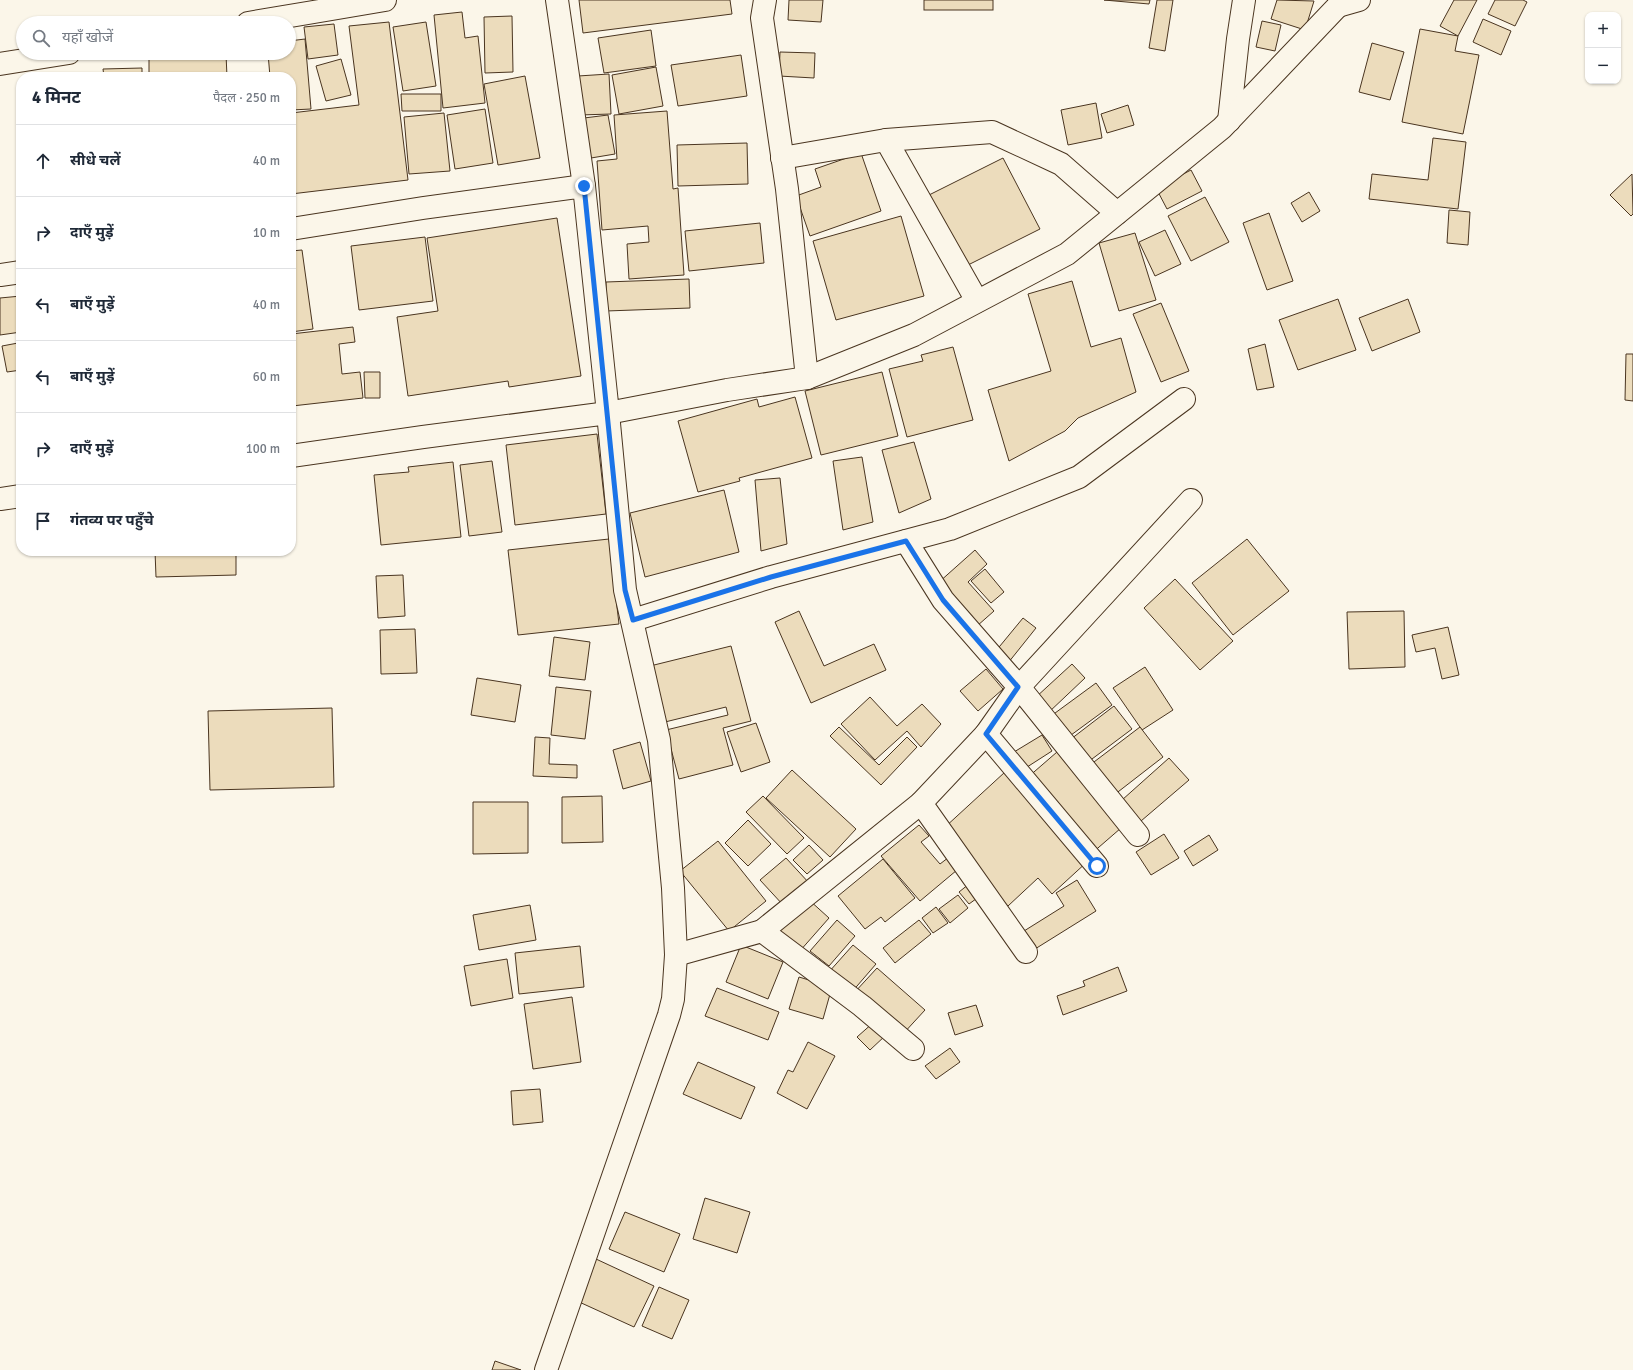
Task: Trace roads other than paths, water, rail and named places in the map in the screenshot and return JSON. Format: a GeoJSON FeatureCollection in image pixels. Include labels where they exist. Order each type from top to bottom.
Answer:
{"type":"FeatureCollection","features":[{"type":"Feature","properties":{"kind":"street"},"geometry":{"type":"LineString","coordinates":[[290,16],[385,0]]}},
{"type":"Feature","properties":{"kind":"street"},"geometry":{"type":"LineString","coordinates":[[546,1370],[669,1015],[673,1000],[676,955],[673,888],[659,740],[625,590],[584,186],[557,0]]}},
{"type":"Feature","properties":{"kind":"street"},"geometry":{"type":"LineString","coordinates":[[765,0],[762,18],[787,189],[807,378]]}},
{"type":"Feature","properties":{"kind":"street"},"geometry":{"type":"LineString","coordinates":[[1229,121],[1244,0]]}},
{"type":"Feature","properties":{"kind":"street"},"geometry":{"type":"LineString","coordinates":[[296,455],[423,436],[608,413],[728,390],[807,378],[914,335],[1067,254],[1229,121],[1339,3],[1359,0]]}},
{"type":"Feature","properties":{"kind":"street"},"geometry":{"type":"LineString","coordinates":[[0,64],[25,60]]}},
{"type":"Feature","properties":{"kind":"street"},"geometry":{"type":"LineString","coordinates":[[782,158],[886,140],[992,132],[1061,164],[1117,213]]}},
{"type":"Feature","properties":{"kind":"street"},"geometry":{"type":"LineString","coordinates":[[886,140],[977,301]]}},
{"type":"Feature","properties":{"kind":"street"},"geometry":{"type":"LineString","coordinates":[[296,228],[423,208],[584,186]]}},
{"type":"Feature","properties":{"kind":"street"},"geometry":{"type":"LineString","coordinates":[[0,275],[16,273]]}},
{"type":"Feature","properties":{"kind":"street"},"geometry":{"type":"LineString","coordinates":[[633,620],[771,577],[950,529],[1079,477],[1184,399]]}},
{"type":"Feature","properties":{"kind":"street"},"geometry":{"type":"LineString","coordinates":[[0,499],[16,497]]}},
{"type":"Feature","properties":{"kind":"street"},"geometry":{"type":"LineString","coordinates":[[676,955],[762,931],[921,803],[986,734],[1018,687],[1191,500]]}},
{"type":"Feature","properties":{"kind":"street"},"geometry":{"type":"LineString","coordinates":[[906,541],[943,600],[1018,687],[1138,835]]}},
{"type":"Feature","properties":{"kind":"street"},"geometry":{"type":"LineString","coordinates":[[986,734],[1097,866]]}},
{"type":"Feature","properties":{"kind":"street"},"geometry":{"type":"LineString","coordinates":[[921,803],[1026,952]]}},
{"type":"Feature","properties":{"kind":"street"},"geometry":{"type":"LineString","coordinates":[[762,931],[862,1006],[913,1049]]}}]}
